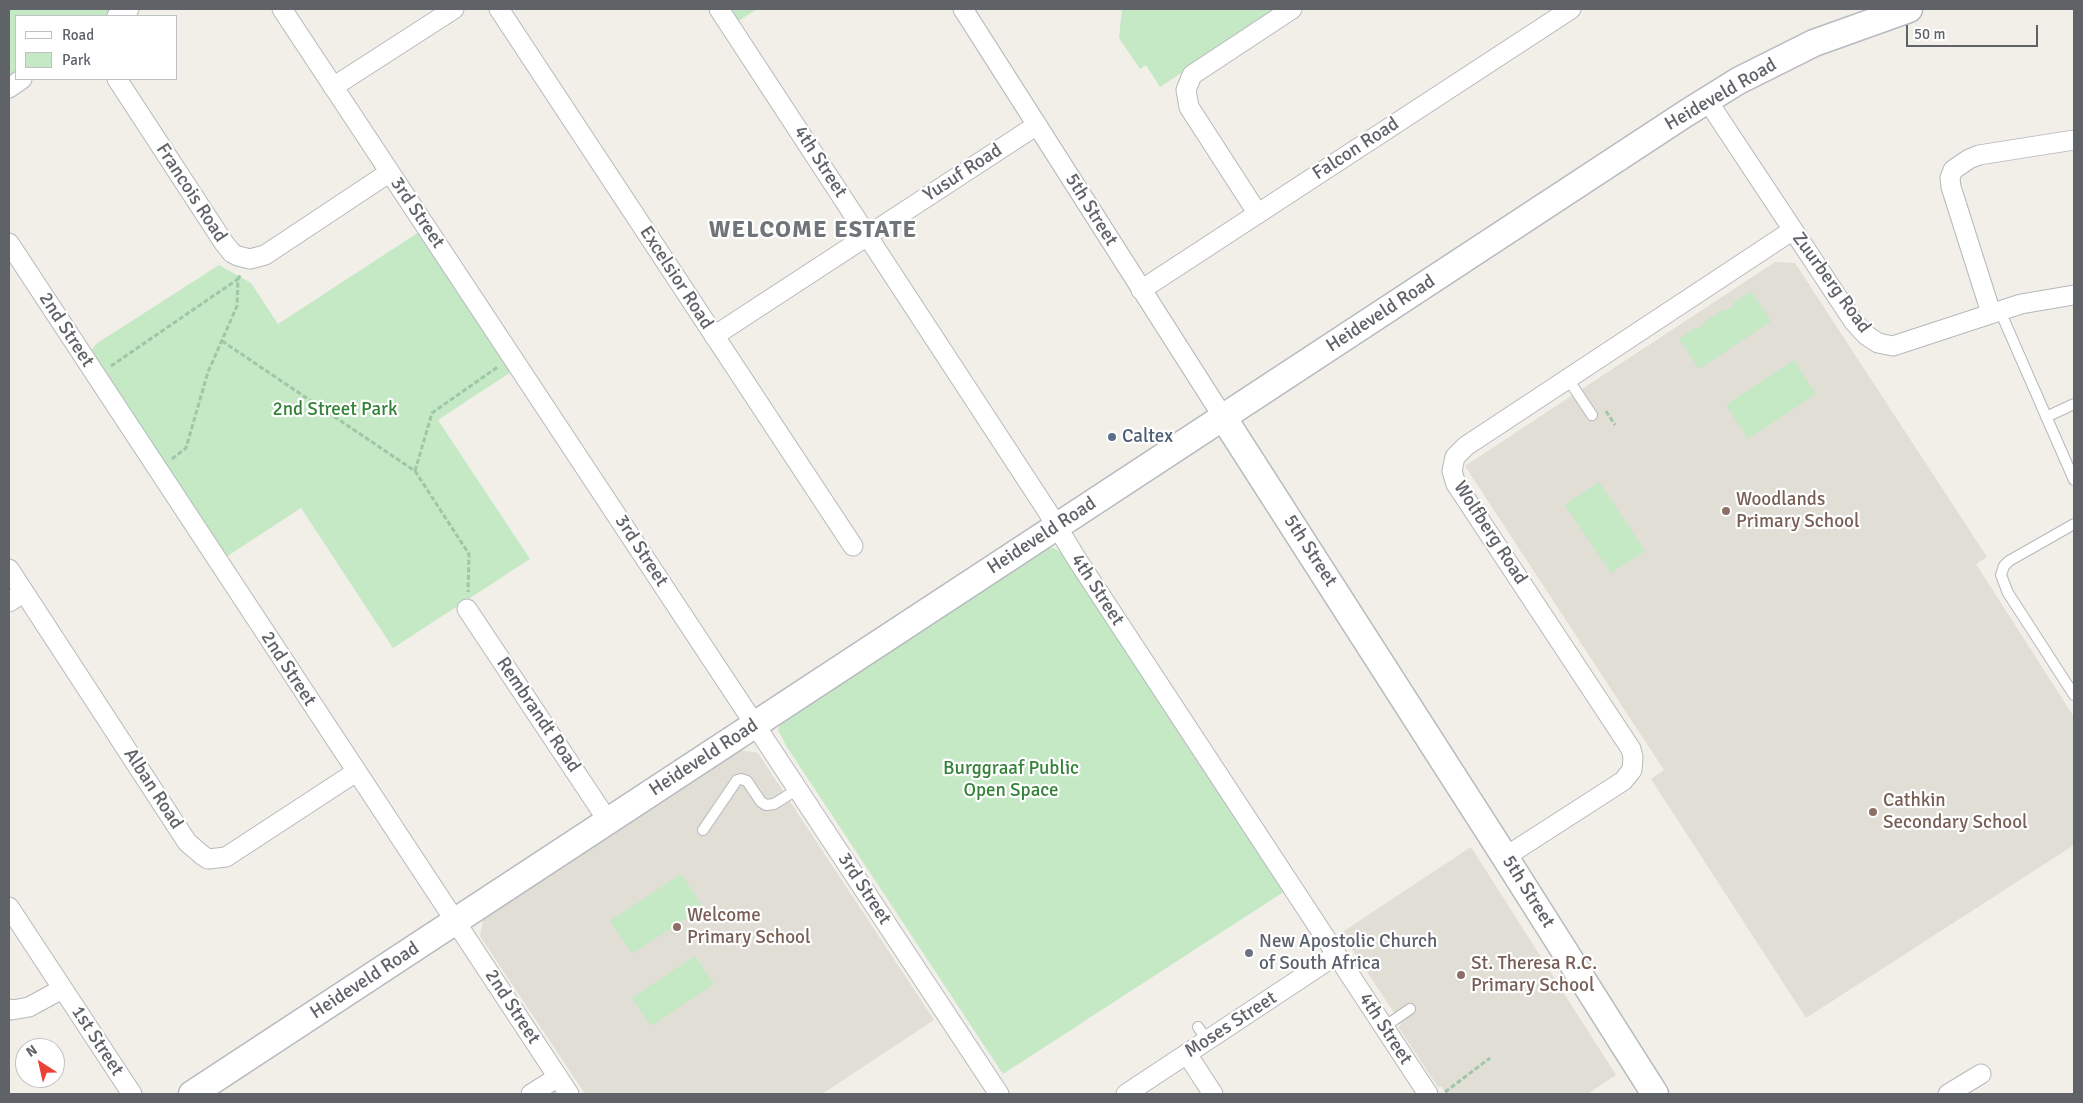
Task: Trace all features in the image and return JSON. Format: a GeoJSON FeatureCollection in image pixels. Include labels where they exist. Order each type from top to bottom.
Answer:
{"type":"FeatureCollection","features":[{"type":"Feature","properties":{"kind":"street","name":"3rd Street"},"geometry":{"type":"LineString","coordinates":[[282,9],[999,1094]]}},
{"type":"Feature","properties":{"kind":"street"},"geometry":{"type":"LineString","coordinates":[[333,87],[454,9]]}},
{"type":"Feature","properties":{"kind":"street","name":"Excelsior Road"},"geometry":{"type":"LineString","coordinates":[[499,9],[853,546]]}},
{"type":"Feature","properties":{"kind":"street","name":"4th Street"},"geometry":{"type":"LineString","coordinates":[[719,9],[1428,1094]]}},
{"type":"Feature","properties":{"kind":"street","name":"5th Street"},"geometry":{"type":"LineString","coordinates":[[963,9],[1655,1094]]}},
{"type":"Feature","properties":{"kind":"street"},"geometry":{"type":"LineString","coordinates":[[1258,214],[1189,107],[1186,90],[1192,76],[1292,9]]}},
{"type":"Feature","properties":{"kind":"street","name":"Falcon Road"},"geometry":{"type":"LineString","coordinates":[[1141,290],[1570,9]]}},
{"type":"Feature","properties":{"kind":"street","name":"Heideveld Road"},"geometry":{"type":"LineString","coordinates":[[192,1094],[1707,100],[1738,81],[1814,43],[1909,9]]}},
{"type":"Feature","properties":{"kind":"street"},"geometry":{"type":"LineString","coordinates":[[9,88],[21,80]]}},
{"type":"Feature","properties":{"kind":"street","name":"Francois Road"},"geometry":{"type":"LineString","coordinates":[[117,80],[227,249],[238,256],[250,259]]}},
{"type":"Feature","properties":{"kind":"street","name":"Zuurberg Road"},"geometry":{"type":"LineString","coordinates":[[1707,100],[1854,322],[1866,335],[1878,343],[1893,346],[2021,304],[2074,295]]}},
{"type":"Feature","properties":{"kind":"street","name":"Yusuf Road"},"geometry":{"type":"LineString","coordinates":[[714,336],[1037,125]]}},
{"type":"Feature","properties":{"kind":"street"},"geometry":{"type":"LineString","coordinates":[[1995,312],[1951,187],[1950,178],[1953,170],[1969,158],[1979,155],[2074,140]]}},
{"type":"Feature","properties":{"kind":"street"},"geometry":{"type":"LineString","coordinates":[[250,259],[265,255],[390,172]]}},
{"type":"Feature","properties":{"kind":"street","name":"Wolfberg Road"},"geometry":{"type":"LineString","coordinates":[[1505,857],[1624,781],[1633,765],[1631,749],[1462,492],[1452,472],[1455,457],[1460,451],[1793,230]]}},
{"type":"Feature","properties":{"kind":"street","name":"2nd Street"},"geometry":{"type":"LineString","coordinates":[[9,243],[569,1094]]}},
{"type":"Feature","properties":{"kind":"street","name":"Alban Road"},"geometry":{"type":"LineString","coordinates":[[9,569],[16,597],[187,842],[202,855],[208,858],[226,857],[356,772]]}},
{"type":"Feature","properties":{"kind":"street","name":"Rembrandt Road"},"geometry":{"type":"LineString","coordinates":[[467,609],[608,821]]}},
{"type":"Feature","properties":{"kind":"street","name":"1st Street"},"geometry":{"type":"LineString","coordinates":[[9,907],[132,1094]]}},
{"type":"Feature","properties":{"kind":"street","name":"Moses Street"},"geometry":{"type":"LineString","coordinates":[[1126,1094],[1186,1054],[1202,1034],[1336,955]]}},
{"type":"Feature","properties":{"kind":"street","name":"1st Street"},"geometry":{"type":"LineString","coordinates":[[9,1009],[29,1007],[62,989]]}},
{"type":"Feature","properties":{"kind":"street"},"geometry":{"type":"LineString","coordinates":[[1186,1054],[1213,1094]]}},
{"type":"Feature","properties":{"kind":"street"},"geometry":{"type":"LineString","coordinates":[[1948,1094],[1981,1074]]}},
{"type":"Feature","properties":{"kind":"street"},"geometry":{"type":"LineString","coordinates":[[531,1094],[558,1077]]}},
{"type":"Feature","properties":{"kind":"lane"},"geometry":{"type":"LineString","coordinates":[[1995,312],[2074,480]]}},
{"type":"Feature","properties":{"kind":"lane"},"geometry":{"type":"LineString","coordinates":[[1568,379],[1592,415]]}},
{"type":"Feature","properties":{"kind":"lane"},"geometry":{"type":"LineString","coordinates":[[2046,417],[2074,404]]}},
{"type":"Feature","properties":{"kind":"lane"},"geometry":{"type":"LineString","coordinates":[[2074,524],[2009,561],[2004,566],[2001,575],[2008,593],[2074,695]]}},
{"type":"Feature","properties":{"kind":"lane"},"geometry":{"type":"LineString","coordinates":[[703,830],[737,780],[747,781],[761,802],[766,805],[774,804],[798,789]]}},
{"type":"Feature","properties":{"kind":"lane"},"geometry":{"type":"LineString","coordinates":[[1384,1027],[1410,1009]]}},
{"type":"Feature","properties":{"kind":"path"},"geometry":{"type":"LineString","coordinates":[[96,376],[238,279],[250,259]]}},
{"type":"Feature","properties":{"kind":"path"},"geometry":{"type":"LineString","coordinates":[[158,470],[186,448],[208,372],[237,306],[238,279]]}},
{"type":"Feature","properties":{"kind":"path"},"geometry":{"type":"LineString","coordinates":[[222,342],[415,471],[469,554],[467,609]]}},
{"type":"Feature","properties":{"kind":"path"},"geometry":{"type":"LineString","coordinates":[[415,471],[432,413],[512,356]]}},
{"type":"Feature","properties":{"kind":"path"},"geometry":{"type":"LineString","coordinates":[[1441,1094],[1490,1058]]}},
{"type":"Feature","properties":{"kind":"shaded area"},"geometry":{"type":"Polygon","coordinates":[[[1775,262],[1795,263],[1987,557],[1976,564],[2074,717],[2074,845],[1806,1018],[1651,779],[1664,770],[1465,466],[1775,262]]]}},
{"type":"Feature","properties":{"kind":"shaded area","name":"Welcome Primary School"},"geometry":{"type":"Polygon","coordinates":[[[740,750],[758,753],[934,1020],[822,1094],[585,1094],[480,936],[483,919],[740,750]]]}},
{"type":"Feature","properties":{"kind":"shaded area","name":"St. Theresa R.C. Primary School"},"geometry":{"type":"Polygon","coordinates":[[[1471,847],[1616,1075],[1587,1094],[1446,1094],[1442,1087],[1438,1087],[1399,1028],[1401,1023],[1341,933],[1471,847]]]}},
{"type":"Feature","properties":{"kind":"green space"},"geometry":{"type":"Polygon","coordinates":[[[9,9],[115,9],[106,15],[15,15],[15,74],[9,78],[9,9]]]}},
{"type":"Feature","properties":{"kind":"green space"},"geometry":{"type":"Polygon","coordinates":[[[728,9],[757,9],[737,22],[728,9]]]}},
{"type":"Feature","properties":{"kind":"green space"},"geometry":{"type":"Polygon","coordinates":[[[1122,9],[1278,9],[1160,87],[1146,65],[1140,69],[1119,38],[1122,9]]]}},
{"type":"Feature","properties":{"kind":"green space","name":"2nd Street Park"},"geometry":{"type":"Polygon","coordinates":[[[419,232],[511,372],[438,420],[530,559],[393,648],[301,508],[226,557],[90,352],[96,344],[219,265],[251,283],[278,324],[419,232]]]}},
{"type":"Feature","properties":{"kind":"green space"},"geometry":{"type":"Polygon","coordinates":[[[1751,291],[1771,321],[1699,369],[1679,339],[1696,327],[1698,329],[1706,323],[1705,321],[1724,309],[1726,311],[1734,305],[1733,303],[1751,291]]]}},
{"type":"Feature","properties":{"kind":"green space"},"geometry":{"type":"Polygon","coordinates":[[[1794,360],[1816,394],[1748,439],[1726,405],[1794,360]]]}},
{"type":"Feature","properties":{"kind":"green space"},"geometry":{"type":"Polygon","coordinates":[[[1599,482],[1645,551],[1611,573],[1565,505],[1599,482]]]}},
{"type":"Feature","properties":{"kind":"green space","name":"Burggraaf Public Open Space"},"geometry":{"type":"Polygon","coordinates":[[[1044,548],[1054,548],[1065,555],[1285,891],[1003,1074],[787,747],[778,730],[781,723],[1044,548]]]}},
{"type":"Feature","properties":{"kind":"green space"},"geometry":{"type":"Polygon","coordinates":[[[681,874],[703,907],[632,954],[610,921],[681,874]]]}},
{"type":"Feature","properties":{"kind":"green space"},"geometry":{"type":"Polygon","coordinates":[[[695,956],[714,984],[651,1026],[632,998],[695,956]]]}},
{"type":"Feature","properties":{"kind":"place","name":"Caltex"},"geometry":{"type":"Point","coordinates":[1112,437]}},
{"type":"Feature","properties":{"kind":"place","name":"Woodlands Primary School"},"geometry":{"type":"Point","coordinates":[1726,511]}},
{"type":"Feature","properties":{"kind":"place","name":"Cathkin Secondary School"},"geometry":{"type":"Point","coordinates":[1873,812]}},
{"type":"Feature","properties":{"kind":"place","name":"Welcome Primary School"},"geometry":{"type":"Point","coordinates":[677,927]}},
{"type":"Feature","properties":{"kind":"place","name":"New Apostolic Church of South Africa"},"geometry":{"type":"Point","coordinates":[1249,953]}},
{"type":"Feature","properties":{"kind":"place","name":"St. Theresa R.C. Primary School"},"geometry":{"type":"Point","coordinates":[1461,975]}},
{"type":"Feature","properties":{"kind":"district","name":"WELCOME ESTATE"},"geometry":{"type":"Point","coordinates":[813,231]}}]}
